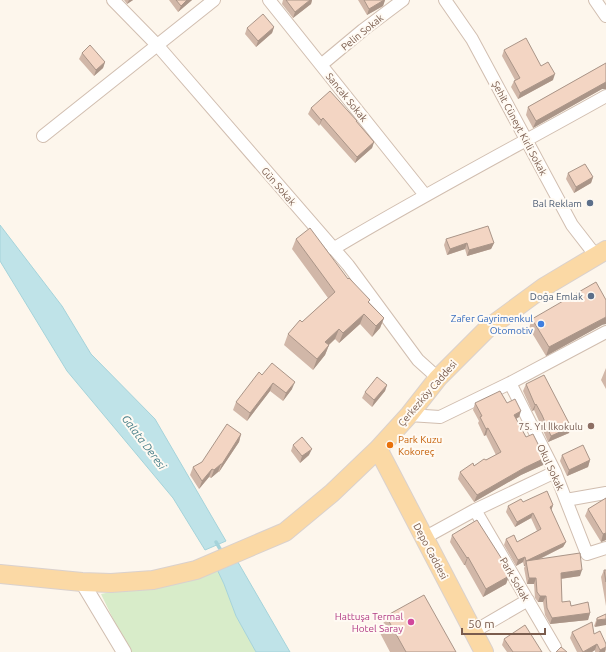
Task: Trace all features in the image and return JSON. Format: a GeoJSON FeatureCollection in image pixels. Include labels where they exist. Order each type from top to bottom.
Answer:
{"type":"FeatureCollection","features":[{"type":"Feature","properties":{"kind":"main road","name":"Çerkezköy Caddesi"},"geometry":{"type":"LineString","coordinates":[[0,574],[82,582],[111,583],[153,580],[196,570],[285,532],[332,493],[378,449],[409,415],[438,378],[487,329],[544,287],[601,253]]}},
{"type":"Feature","properties":{"kind":"main road","name":"Depo Caddesi"},"geometry":{"type":"LineString","coordinates":[[378,449],[484,652]]}},
{"type":"Feature","properties":{"kind":"street","name":"Gün Sokak"},"geometry":{"type":"LineString","coordinates":[[113,0],[158,46],[348,265],[418,360],[438,378]]}},
{"type":"Feature","properties":{"kind":"street"},"geometry":{"type":"LineString","coordinates":[[43,136],[214,0]]}},
{"type":"Feature","properties":{"kind":"street","name":"Sancak Sokak"},"geometry":{"type":"LineString","coordinates":[[269,0],[425,195]]}},
{"type":"Feature","properties":{"kind":"street","name":"Pelin Sokak"},"geometry":{"type":"LineString","coordinates":[[321,65],[362,30],[403,0]]}},
{"type":"Feature","properties":{"kind":"street","name":"Şehit Cüneyt Kirli Sokak"},"geometry":{"type":"LineString","coordinates":[[444,0],[472,39],[572,224],[601,253]]}},
{"type":"Feature","properties":{"kind":"street"},"geometry":{"type":"LineString","coordinates":[[595,0],[606,16]]}},
{"type":"Feature","properties":{"kind":"street"},"geometry":{"type":"LineString","coordinates":[[333,249],[425,195],[606,96]]}},
{"type":"Feature","properties":{"kind":"street"},"geometry":{"type":"LineString","coordinates":[[409,415],[440,417],[510,384],[606,332]]}},
{"type":"Feature","properties":{"kind":"street","name":"Okul Sokak"},"geometry":{"type":"LineString","coordinates":[[510,384],[555,472],[587,554],[606,548]]}},
{"type":"Feature","properties":{"kind":"street"},"geometry":{"type":"LineString","coordinates":[[424,538],[475,510],[555,472]]}},
{"type":"Feature","properties":{"kind":"street"},"geometry":{"type":"LineString","coordinates":[[566,500],[606,493]]}},
{"type":"Feature","properties":{"kind":"street","name":"Park Sokak"},"geometry":{"type":"LineString","coordinates":[[475,510],[555,647]]}},
{"type":"Feature","properties":{"kind":"street"},"geometry":{"type":"LineString","coordinates":[[82,582],[124,652]]}},
{"type":"Feature","properties":{"kind":"street"},"geometry":{"type":"LineString","coordinates":[[473,632],[528,600]]}},
{"type":"Feature","properties":{"kind":"green space"},"geometry":{"type":"Polygon","coordinates":[[[215,565],[236,616],[256,652],[129,652],[101,594],[175,579],[215,565]]]}},
{"type":"Feature","properties":{"kind":"water"},"geometry":{"type":"Polygon","coordinates":[[[0,225],[62,306],[91,354],[155,419],[226,541],[205,550],[173,498],[67,371],[0,261],[0,225]]]}},
{"type":"Feature","properties":{"kind":"water"},"geometry":{"type":"Polygon","coordinates":[[[235,557],[290,652],[256,652],[236,616],[215,565],[235,557]]]}},
{"type":"Feature","properties":{"kind":"building"},"geometry":{"type":"Polygon","coordinates":[[[176,0],[187,0],[181,6],[176,0]]]}},
{"type":"Feature","properties":{"kind":"building"},"geometry":{"type":"Polygon","coordinates":[[[286,0],[310,0],[295,12],[286,0]]]}},
{"type":"Feature","properties":{"kind":"building"},"geometry":{"type":"Polygon","coordinates":[[[364,0],[384,0],[369,9],[364,0]]]}},
{"type":"Feature","properties":{"kind":"building"},"geometry":{"type":"Polygon","coordinates":[[[263,14],[274,27],[258,41],[247,28],[263,14]]]}},
{"type":"Feature","properties":{"kind":"building"},"geometry":{"type":"Polygon","coordinates":[[[526,38],[541,66],[548,62],[555,74],[520,93],[514,81],[520,78],[504,50],[526,38]]]}},
{"type":"Feature","properties":{"kind":"building"},"geometry":{"type":"Polygon","coordinates":[[[90,45],[105,62],[96,70],[82,53],[90,45]]]}},
{"type":"Feature","properties":{"kind":"building"},"geometry":{"type":"Polygon","coordinates":[[[606,63],[606,82],[536,121],[528,107],[606,63]]]}},
{"type":"Feature","properties":{"kind":"building"},"geometry":{"type":"Polygon","coordinates":[[[330,91],[374,142],[357,157],[323,118],[321,120],[311,108],[330,91]]]}},
{"type":"Feature","properties":{"kind":"building"},"geometry":{"type":"Polygon","coordinates":[[[585,164],[593,177],[576,187],[568,173],[585,164]]]}},
{"type":"Feature","properties":{"kind":"building"},"geometry":{"type":"Polygon","coordinates":[[[488,226],[494,243],[469,250],[467,243],[450,249],[446,239],[488,226]]]}},
{"type":"Feature","properties":{"kind":"building"},"geometry":{"type":"Polygon","coordinates":[[[310,228],[348,279],[349,278],[370,300],[368,302],[384,318],[376,326],[364,314],[343,333],[339,329],[325,342],[329,345],[317,359],[288,334],[300,320],[302,322],[335,292],[296,239],[310,228]]]}},
{"type":"Feature","properties":{"kind":"building"},"geometry":{"type":"Polygon","coordinates":[[[596,282],[606,300],[606,317],[549,347],[532,319],[596,282]]]}},
{"type":"Feature","properties":{"kind":"building"},"geometry":{"type":"Polygon","coordinates":[[[272,363],[295,382],[286,393],[273,383],[250,413],[236,402],[259,372],[262,375],[272,363]]]}},
{"type":"Feature","properties":{"kind":"building"},"geometry":{"type":"Polygon","coordinates":[[[544,375],[571,427],[551,436],[526,384],[544,375]]]}},
{"type":"Feature","properties":{"kind":"building"},"geometry":{"type":"Polygon","coordinates":[[[377,377],[387,385],[374,400],[365,392],[377,377]]]}},
{"type":"Feature","properties":{"kind":"building"},"geometry":{"type":"Polygon","coordinates":[[[500,391],[507,403],[515,399],[521,411],[514,415],[526,437],[533,434],[545,458],[524,468],[477,495],[460,472],[473,463],[474,466],[484,459],[486,460],[501,452],[488,428],[486,429],[480,417],[482,416],[475,403],[500,391]]]}},
{"type":"Feature","properties":{"kind":"building"},"geometry":{"type":"Polygon","coordinates":[[[227,424],[241,434],[222,464],[214,470],[212,469],[202,481],[193,467],[202,462],[227,424]]]}},
{"type":"Feature","properties":{"kind":"building"},"geometry":{"type":"Polygon","coordinates":[[[302,437],[312,449],[302,456],[293,445],[302,437]]]}},
{"type":"Feature","properties":{"kind":"building"},"geometry":{"type":"Polygon","coordinates":[[[583,445],[590,460],[569,470],[562,455],[583,445]]]}},
{"type":"Feature","properties":{"kind":"building"},"geometry":{"type":"Polygon","coordinates":[[[547,491],[553,505],[550,507],[566,542],[526,561],[525,557],[518,560],[506,539],[514,535],[517,542],[541,529],[533,513],[517,522],[508,506],[521,499],[523,502],[547,491]]]}},
{"type":"Feature","properties":{"kind":"building"},"geometry":{"type":"Polygon","coordinates":[[[606,498],[606,533],[603,534],[588,509],[606,498]]]}},
{"type":"Feature","properties":{"kind":"building"},"geometry":{"type":"Polygon","coordinates":[[[477,520],[505,564],[503,565],[509,576],[486,589],[468,557],[467,558],[452,535],[477,520]]]}},
{"type":"Feature","properties":{"kind":"building"},"geometry":{"type":"Polygon","coordinates":[[[580,553],[582,570],[561,573],[562,602],[570,601],[571,606],[588,602],[590,613],[552,618],[547,608],[546,596],[540,596],[537,592],[536,578],[529,578],[526,561],[580,553]]]}},
{"type":"Feature","properties":{"kind":"building"},"geometry":{"type":"Polygon","coordinates":[[[604,570],[606,570],[606,582],[604,570]]]}},
{"type":"Feature","properties":{"kind":"building"},"geometry":{"type":"Polygon","coordinates":[[[424,595],[456,652],[406,652],[386,616],[424,595]]]}},
{"type":"Feature","properties":{"kind":"building"},"geometry":{"type":"Polygon","coordinates":[[[606,614],[606,619],[597,620],[597,618],[606,614]]]}},
{"type":"Feature","properties":{"kind":"building"},"geometry":{"type":"Polygon","coordinates":[[[592,622],[594,634],[600,631],[606,647],[600,650],[597,644],[583,652],[572,632],[592,622]]]}},
{"type":"Feature","properties":{"kind":"building"},"geometry":{"type":"Polygon","coordinates":[[[525,625],[542,652],[513,652],[504,639],[525,625]]]}},
{"type":"Feature","properties":{"kind":"building"},"geometry":{"type":"Polygon","coordinates":[[[561,647],[567,652],[556,652],[561,647]]]}},
{"type":"Feature","properties":{"kind":"waterway","name":"Galata Deresi"},"geometry":{"type":"LineString","coordinates":[[216,542],[223,554]]}},
{"type":"Feature","properties":{"kind":"place","name":"Bal Reklam"},"geometry":{"type":"Point","coordinates":[590,203]}},
{"type":"Feature","properties":{"kind":"place","name":"Doğa Emlak"},"geometry":{"type":"Point","coordinates":[591,296]}},
{"type":"Feature","properties":{"kind":"place","name":"Zafer Gayrimenkul Otomotiv"},"geometry":{"type":"Point","coordinates":[541,324]}},
{"type":"Feature","properties":{"kind":"place","name":"75. Yıl İlkokulu"},"geometry":{"type":"Point","coordinates":[591,426]}},
{"type":"Feature","properties":{"kind":"place","name":"Park Kuzu Kokoreç"},"geometry":{"type":"Point","coordinates":[390,445]}},
{"type":"Feature","properties":{"kind":"place","name":"Hattuşa Termal Hotel Saray"},"geometry":{"type":"Point","coordinates":[411,622]}}]}
